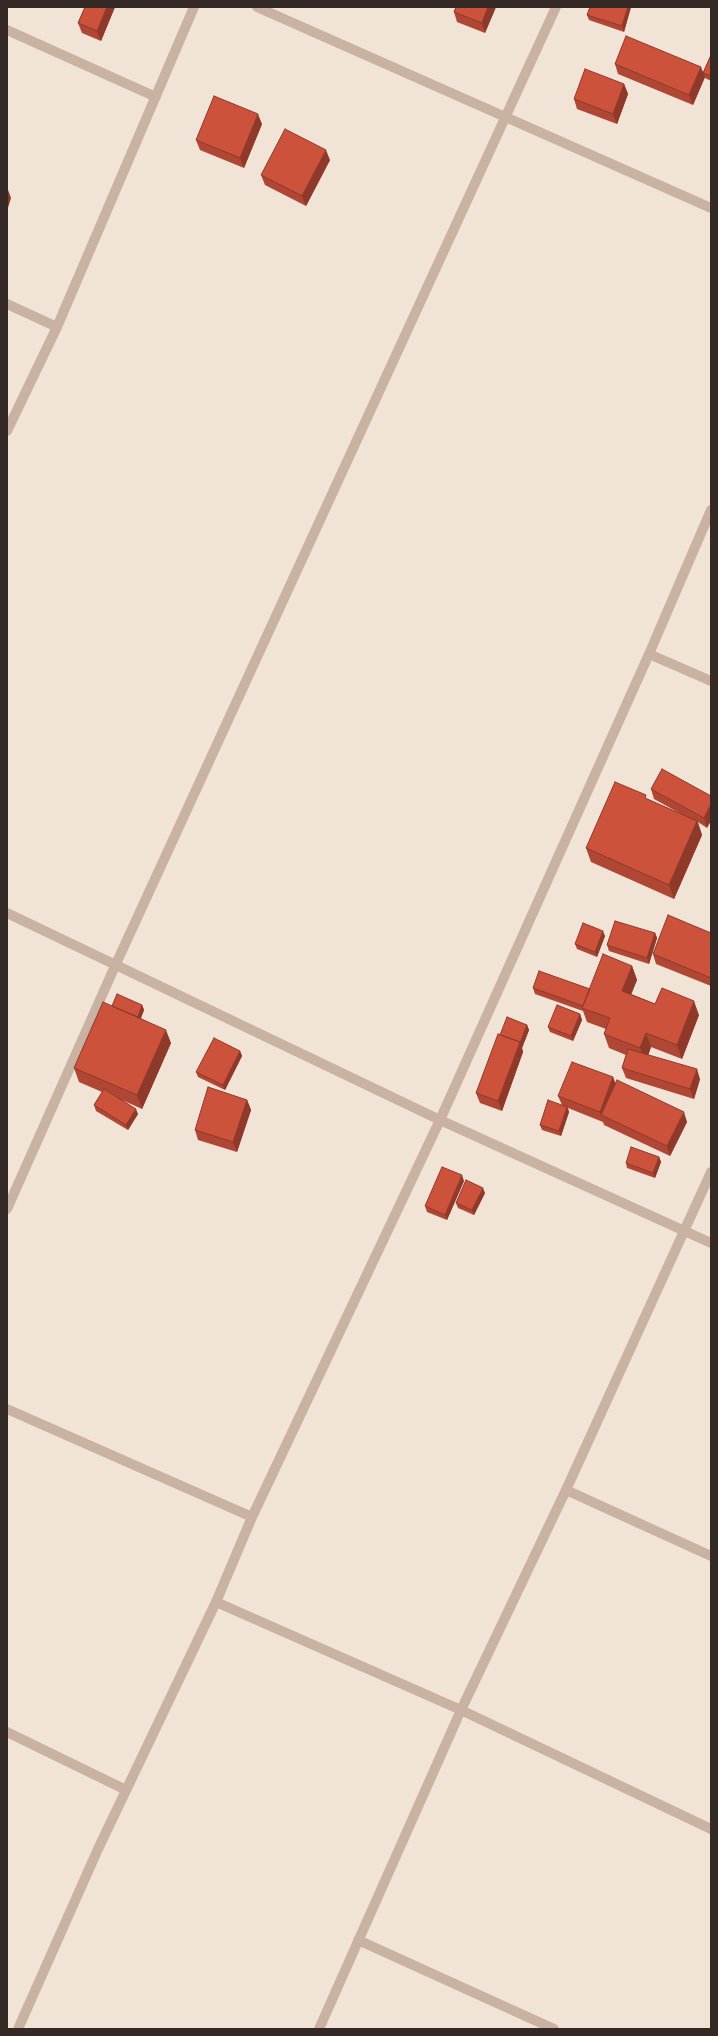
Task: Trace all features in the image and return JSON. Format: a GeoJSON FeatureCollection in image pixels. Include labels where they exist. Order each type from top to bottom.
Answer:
{"type":"FeatureCollection","features":[{"type":"Feature","properties":{"kind":"street"},"geometry":{"type":"LineString","coordinates":[[7,431],[57,327],[194,7]]}},
{"type":"Feature","properties":{"kind":"street"},"geometry":{"type":"LineString","coordinates":[[257,7],[711,208]]}},
{"type":"Feature","properties":{"kind":"street"},"geometry":{"type":"LineString","coordinates":[[7,1209],[115,966],[556,7]]}},
{"type":"Feature","properties":{"kind":"street"},"geometry":{"type":"LineString","coordinates":[[7,30],[156,97]]}},
{"type":"Feature","properties":{"kind":"street"},"geometry":{"type":"LineString","coordinates":[[7,304],[57,327]]}},
{"type":"Feature","properties":{"kind":"street"},"geometry":{"type":"LineString","coordinates":[[18,2029],[98,1849],[216,1602],[252,1517],[440,1120],[649,654],[711,510]]}},
{"type":"Feature","properties":{"kind":"street"},"geometry":{"type":"LineString","coordinates":[[649,654],[711,681]]}},
{"type":"Feature","properties":{"kind":"street"},"geometry":{"type":"LineString","coordinates":[[7,913],[115,966],[440,1120],[711,1243]]}},
{"type":"Feature","properties":{"kind":"street"},"geometry":{"type":"LineString","coordinates":[[318,2029],[461,1710],[566,1490],[683,1230],[711,1172]]}},
{"type":"Feature","properties":{"kind":"street"},"geometry":{"type":"LineString","coordinates":[[7,1409],[252,1517]]}},
{"type":"Feature","properties":{"kind":"street"},"geometry":{"type":"LineString","coordinates":[[566,1490],[711,1556]]}},
{"type":"Feature","properties":{"kind":"street"},"geometry":{"type":"LineString","coordinates":[[216,1602],[461,1710],[711,1829]]}},
{"type":"Feature","properties":{"kind":"street"},"geometry":{"type":"LineString","coordinates":[[7,1732],[126,1790]]}},
{"type":"Feature","properties":{"kind":"street"},"geometry":{"type":"LineString","coordinates":[[358,1940],[554,2029]]}},
{"type":"Feature","properties":{"kind":"building"},"geometry":{"type":"Polygon","coordinates":[[[85,7],[107,7],[97,31],[78,23],[85,7]]]}},
{"type":"Feature","properties":{"kind":"building"},"geometry":{"type":"Polygon","coordinates":[[[456,7],[488,7],[482,23],[454,12],[456,7]]]}},
{"type":"Feature","properties":{"kind":"building"},"geometry":{"type":"Polygon","coordinates":[[[590,7],[628,7],[622,26],[587,15],[590,7]]]}},
{"type":"Feature","properties":{"kind":"building"},"geometry":{"type":"Polygon","coordinates":[[[626,36],[701,67],[689,95],[615,64],[626,36]]]}},
{"type":"Feature","properties":{"kind":"building"},"geometry":{"type":"Polygon","coordinates":[[[711,55],[711,76],[703,73],[711,55]]]}},
{"type":"Feature","properties":{"kind":"building"},"geometry":{"type":"Polygon","coordinates":[[[585,69],[624,84],[613,114],[574,99],[585,69]]]}},
{"type":"Feature","properties":{"kind":"building"},"geometry":{"type":"Polygon","coordinates":[[[214,96],[258,114],[240,158],[196,140],[214,96]]]}},
{"type":"Feature","properties":{"kind":"building"},"geometry":{"type":"Polygon","coordinates":[[[285,129],[326,150],[302,196],[261,175],[285,129]]]}},
{"type":"Feature","properties":{"kind":"building"},"geometry":{"type":"Polygon","coordinates":[[[662,769],[711,796],[711,804],[704,818],[651,789],[662,769]]]}},
{"type":"Feature","properties":{"kind":"building"},"geometry":{"type":"Polygon","coordinates":[[[615,782],[646,795],[645,798],[697,821],[669,885],[586,848],[615,782]]]}},
{"type":"Feature","properties":{"kind":"building"},"geometry":{"type":"Polygon","coordinates":[[[668,915],[711,933],[711,978],[653,954],[668,915]]]}},
{"type":"Feature","properties":{"kind":"building"},"geometry":{"type":"Polygon","coordinates":[[[615,921],[655,933],[647,958],[607,945],[615,921]]]}},
{"type":"Feature","properties":{"kind":"building"},"geometry":{"type":"Polygon","coordinates":[[[583,923],[603,931],[595,952],[575,944],[583,923]]]}},
{"type":"Feature","properties":{"kind":"building"},"geometry":{"type":"Polygon","coordinates":[[[603,954],[632,966],[622,991],[655,1004],[662,988],[694,1001],[677,1045],[646,1033],[640,1048],[604,1034],[610,1018],[582,1008],[603,954]]]}},
{"type":"Feature","properties":{"kind":"building"},"geometry":{"type":"Polygon","coordinates":[[[539,971],[590,989],[583,1006],[533,988],[539,971]]]}},
{"type":"Feature","properties":{"kind":"building"},"geometry":{"type":"Polygon","coordinates":[[[117,994],[142,1005],[138,1017],[112,1006],[117,994]]]}},
{"type":"Feature","properties":{"kind":"building"},"geometry":{"type":"Polygon","coordinates":[[[103,1002],[166,1030],[137,1095],[74,1068],[103,1002]]]}},
{"type":"Feature","properties":{"kind":"building"},"geometry":{"type":"Polygon","coordinates":[[[557,1005],[580,1014],[571,1036],[548,1027],[557,1005]]]}},
{"type":"Feature","properties":{"kind":"building"},"geometry":{"type":"Polygon","coordinates":[[[507,1017],[527,1025],[520,1043],[500,1035],[507,1017]]]}},
{"type":"Feature","properties":{"kind":"building"},"geometry":{"type":"Polygon","coordinates":[[[498,1034],[520,1042],[498,1101],[476,1093],[498,1034]]]}},
{"type":"Feature","properties":{"kind":"building"},"geometry":{"type":"Polygon","coordinates":[[[214,1038],[240,1051],[223,1085],[196,1072],[214,1038]]]}},
{"type":"Feature","properties":{"kind":"building"},"geometry":{"type":"Polygon","coordinates":[[[628,1049],[697,1069],[690,1089],[622,1068],[628,1049]]]}},
{"type":"Feature","properties":{"kind":"building"},"geometry":{"type":"Polygon","coordinates":[[[572,1062],[613,1077],[600,1112],[558,1096],[572,1062]]]}},
{"type":"Feature","properties":{"kind":"building"},"geometry":{"type":"Polygon","coordinates":[[[617,1080],[684,1112],[667,1146],[601,1115],[617,1080]]]}},
{"type":"Feature","properties":{"kind":"building"},"geometry":{"type":"Polygon","coordinates":[[[208,1087],[247,1100],[233,1142],[195,1130],[208,1087]]]}},
{"type":"Feature","properties":{"kind":"building"},"geometry":{"type":"Polygon","coordinates":[[[104,1089],[136,1109],[126,1125],[94,1105],[104,1089]]]}},
{"type":"Feature","properties":{"kind":"building"},"geometry":{"type":"Polygon","coordinates":[[[548,1100],[567,1107],[559,1131],[540,1125],[548,1100]]]}},
{"type":"Feature","properties":{"kind":"building"},"geometry":{"type":"Polygon","coordinates":[[[631,1147],[659,1157],[653,1173],[626,1163],[631,1147]]]}},
{"type":"Feature","properties":{"kind":"building"},"geometry":{"type":"Polygon","coordinates":[[[442,1167],[462,1175],[445,1215],[425,1206],[442,1167]]]}},
{"type":"Feature","properties":{"kind":"building"},"geometry":{"type":"Polygon","coordinates":[[[466,1180],[483,1188],[472,1210],[456,1203],[466,1180]]]}}]}
